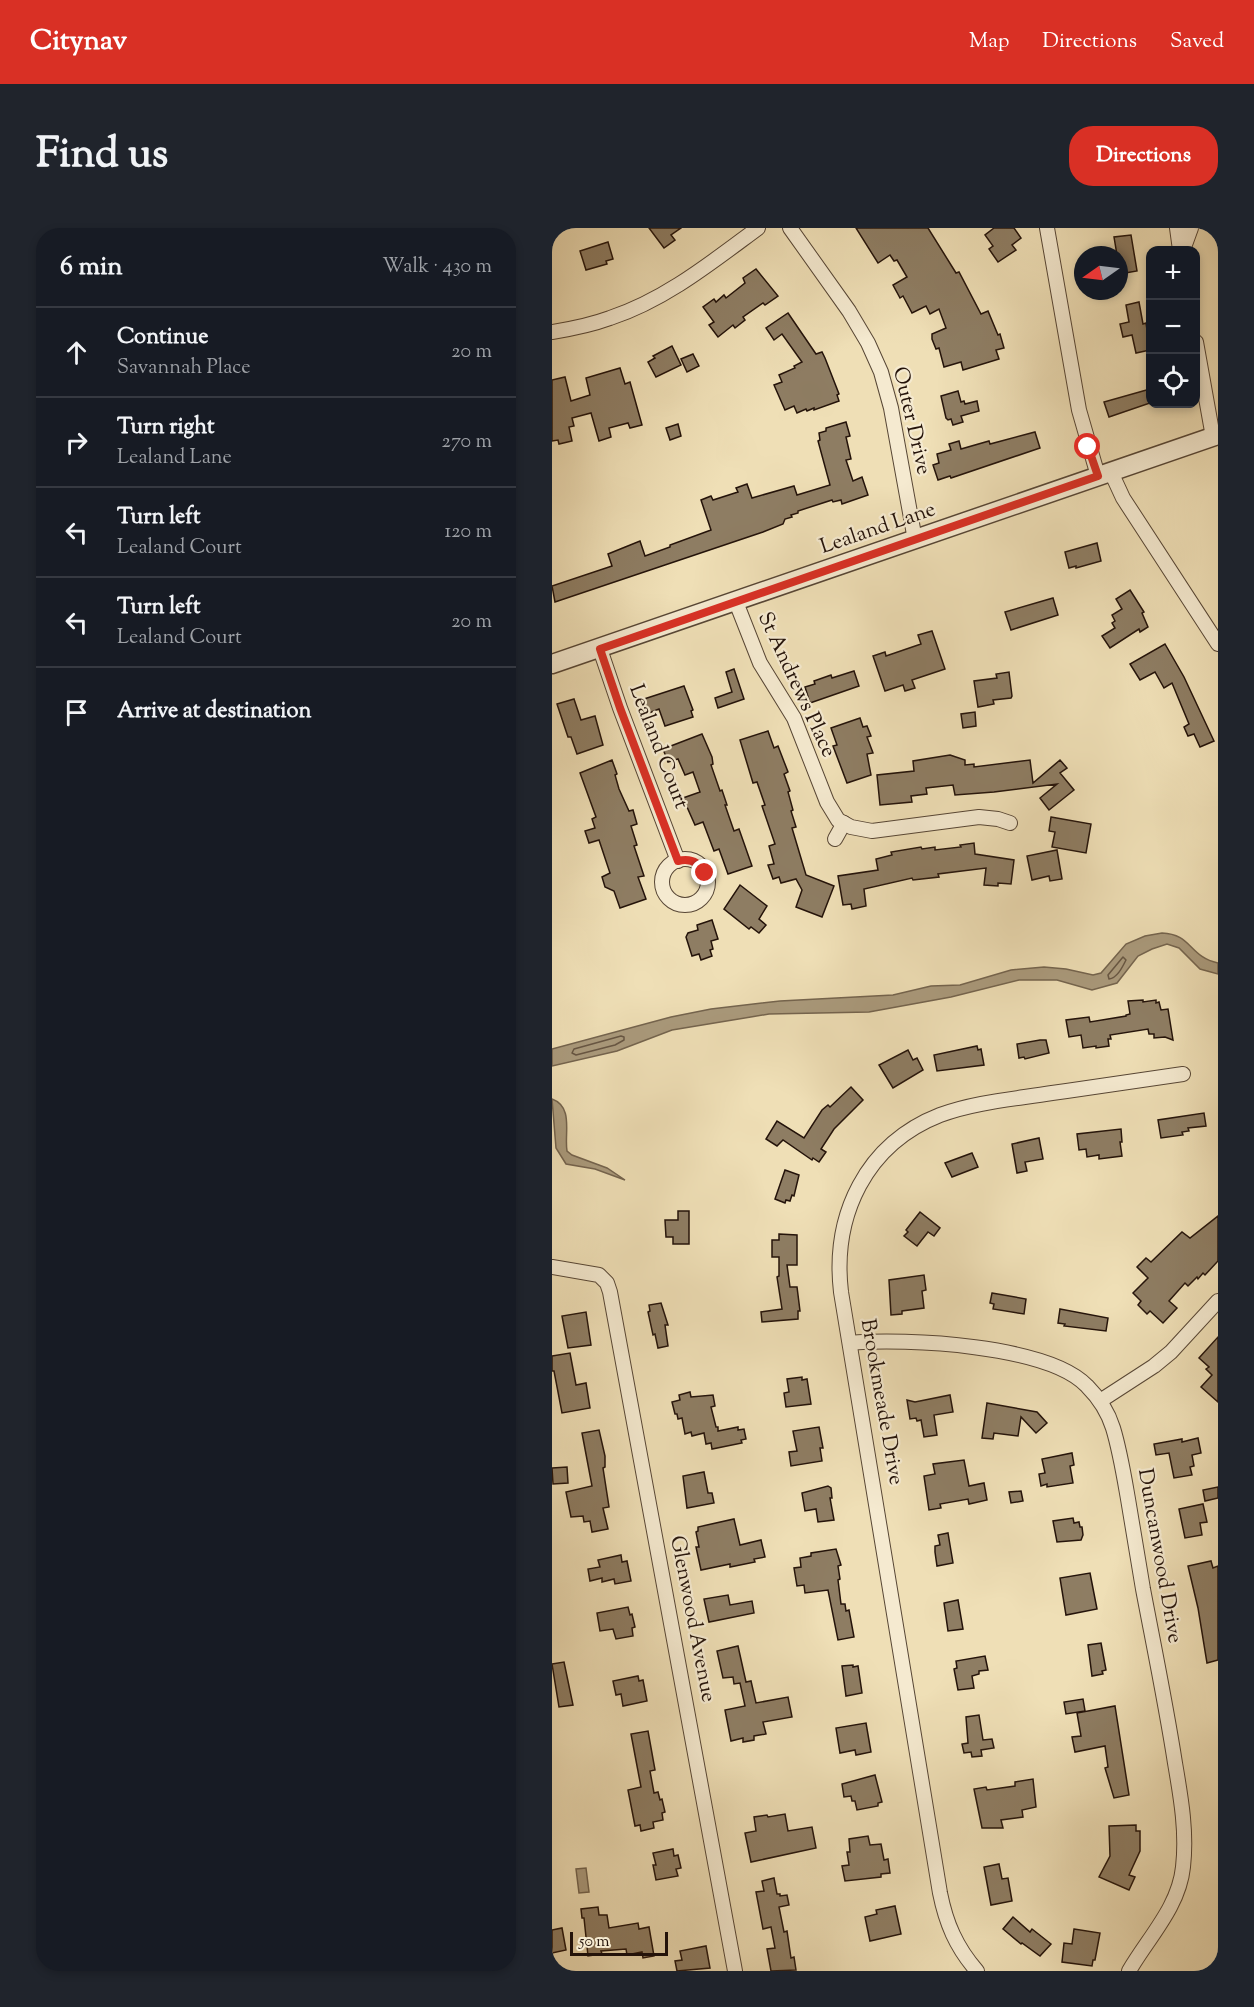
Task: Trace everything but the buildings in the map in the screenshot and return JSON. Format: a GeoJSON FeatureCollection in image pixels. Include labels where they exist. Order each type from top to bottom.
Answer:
{"type":"FeatureCollection","features":[{"type":"Feature","properties":{"kind":"street"},"geometry":{"type":"LineString","coordinates":[[552,332],[611,318],[652,299],[685,280],[758,228]]}},
{"type":"Feature","properties":{"kind":"street","name":"Outer Drive"},"geometry":{"type":"LineString","coordinates":[[790,228],[845,304],[868,343],[881,372],[891,408],[915,540]]}},
{"type":"Feature","properties":{"kind":"street"},"geometry":{"type":"LineString","coordinates":[[1047,228],[1079,410],[1104,474],[1123,498],[1218,642]]}},
{"type":"Feature","properties":{"kind":"street"},"geometry":{"type":"LineString","coordinates":[[1177,228],[1180,246]]}},
{"type":"Feature","properties":{"kind":"street"},"geometry":{"type":"LineString","coordinates":[[1183,246],[1191,228]]}},
{"type":"Feature","properties":{"kind":"street"},"geometry":{"type":"LineString","coordinates":[[1198,354],[1215,436]]}},
{"type":"Feature","properties":{"kind":"street","name":"Lealand Lane"},"geometry":{"type":"LineString","coordinates":[[552,664],[1215,436]]}},
{"type":"Feature","properties":{"kind":"street","name":"St Andrews Place"},"geometry":{"type":"LineString","coordinates":[[736,602],[760,663],[794,718],[827,802],[834,815],[844,823]]}},
{"type":"Feature","properties":{"kind":"street","name":"Lealand Court"},"geometry":{"type":"LineString","coordinates":[[600,649],[678,861]]}},
{"type":"Feature","properties":{"kind":"street"},"geometry":{"type":"LineString","coordinates":[[835,839],[844,823],[851,827],[872,831],[979,818],[998,819],[1010,823]]}},
{"type":"Feature","properties":{"kind":"street","name":"Brookmeade Drive"},"geometry":{"type":"LineString","coordinates":[[977,1971],[950,1931],[940,1893],[839,1271],[844,1233],[852,1201],[865,1175],[878,1157],[926,1122],[963,1108],[1010,1099],[1184,1074]]}},
{"type":"Feature","properties":{"kind":"street","name":"Glenwood Avenue"},"geometry":{"type":"LineString","coordinates":[[552,1267],[602,1277],[610,1292],[735,1971]]}},
{"type":"Feature","properties":{"kind":"street"},"geometry":{"type":"LineString","coordinates":[[1100,1401],[1154,1366],[1171,1352],[1218,1301]]}},
{"type":"Feature","properties":{"kind":"street","name":"Duncanwood Drive"},"geometry":{"type":"LineString","coordinates":[[850,1343],[889,1341],[933,1344],[1024,1356],[1055,1365],[1087,1386],[1100,1401],[1112,1425],[1123,1470],[1173,1750],[1185,1831],[1183,1869],[1174,1897],[1130,1971]]}},
{"type":"Feature","properties":{"kind":"water"},"geometry":{"type":"Polygon","coordinates":[[[1162,933],[1179,937],[1201,956],[1218,963],[1218,974],[1200,969],[1179,948],[1167,944],[1138,956],[1117,983],[1092,990],[1057,980],[1019,980],[951,997],[869,1012],[769,1014],[672,1030],[617,1051],[552,1066],[552,1049],[671,1017],[711,1009],[780,1001],[893,995],[931,986],[960,985],[1011,970],[1044,967],[1093,975],[1101,973],[1126,944],[1145,936],[1162,933]]]}},
{"type":"Feature","properties":{"kind":"water"},"geometry":{"type":"Polygon","coordinates":[[[552,1099],[559,1103],[566,1114],[567,1151],[607,1168],[625,1180],[595,1169],[566,1164],[556,1148],[552,1099]]]}},
{"type":"Feature","properties":{"kind":"water"},"geometry":{"type":"Polygon","coordinates":[[[586,1868],[589,1892],[579,1893],[576,1869],[586,1868]]]}},
{"type":"Feature","properties":{"kind":"route"},"geometry":{"type":"LineString","coordinates":[[705,873],[693,861],[678,861],[600,649],[1098,476],[1088,447]]}}]}
